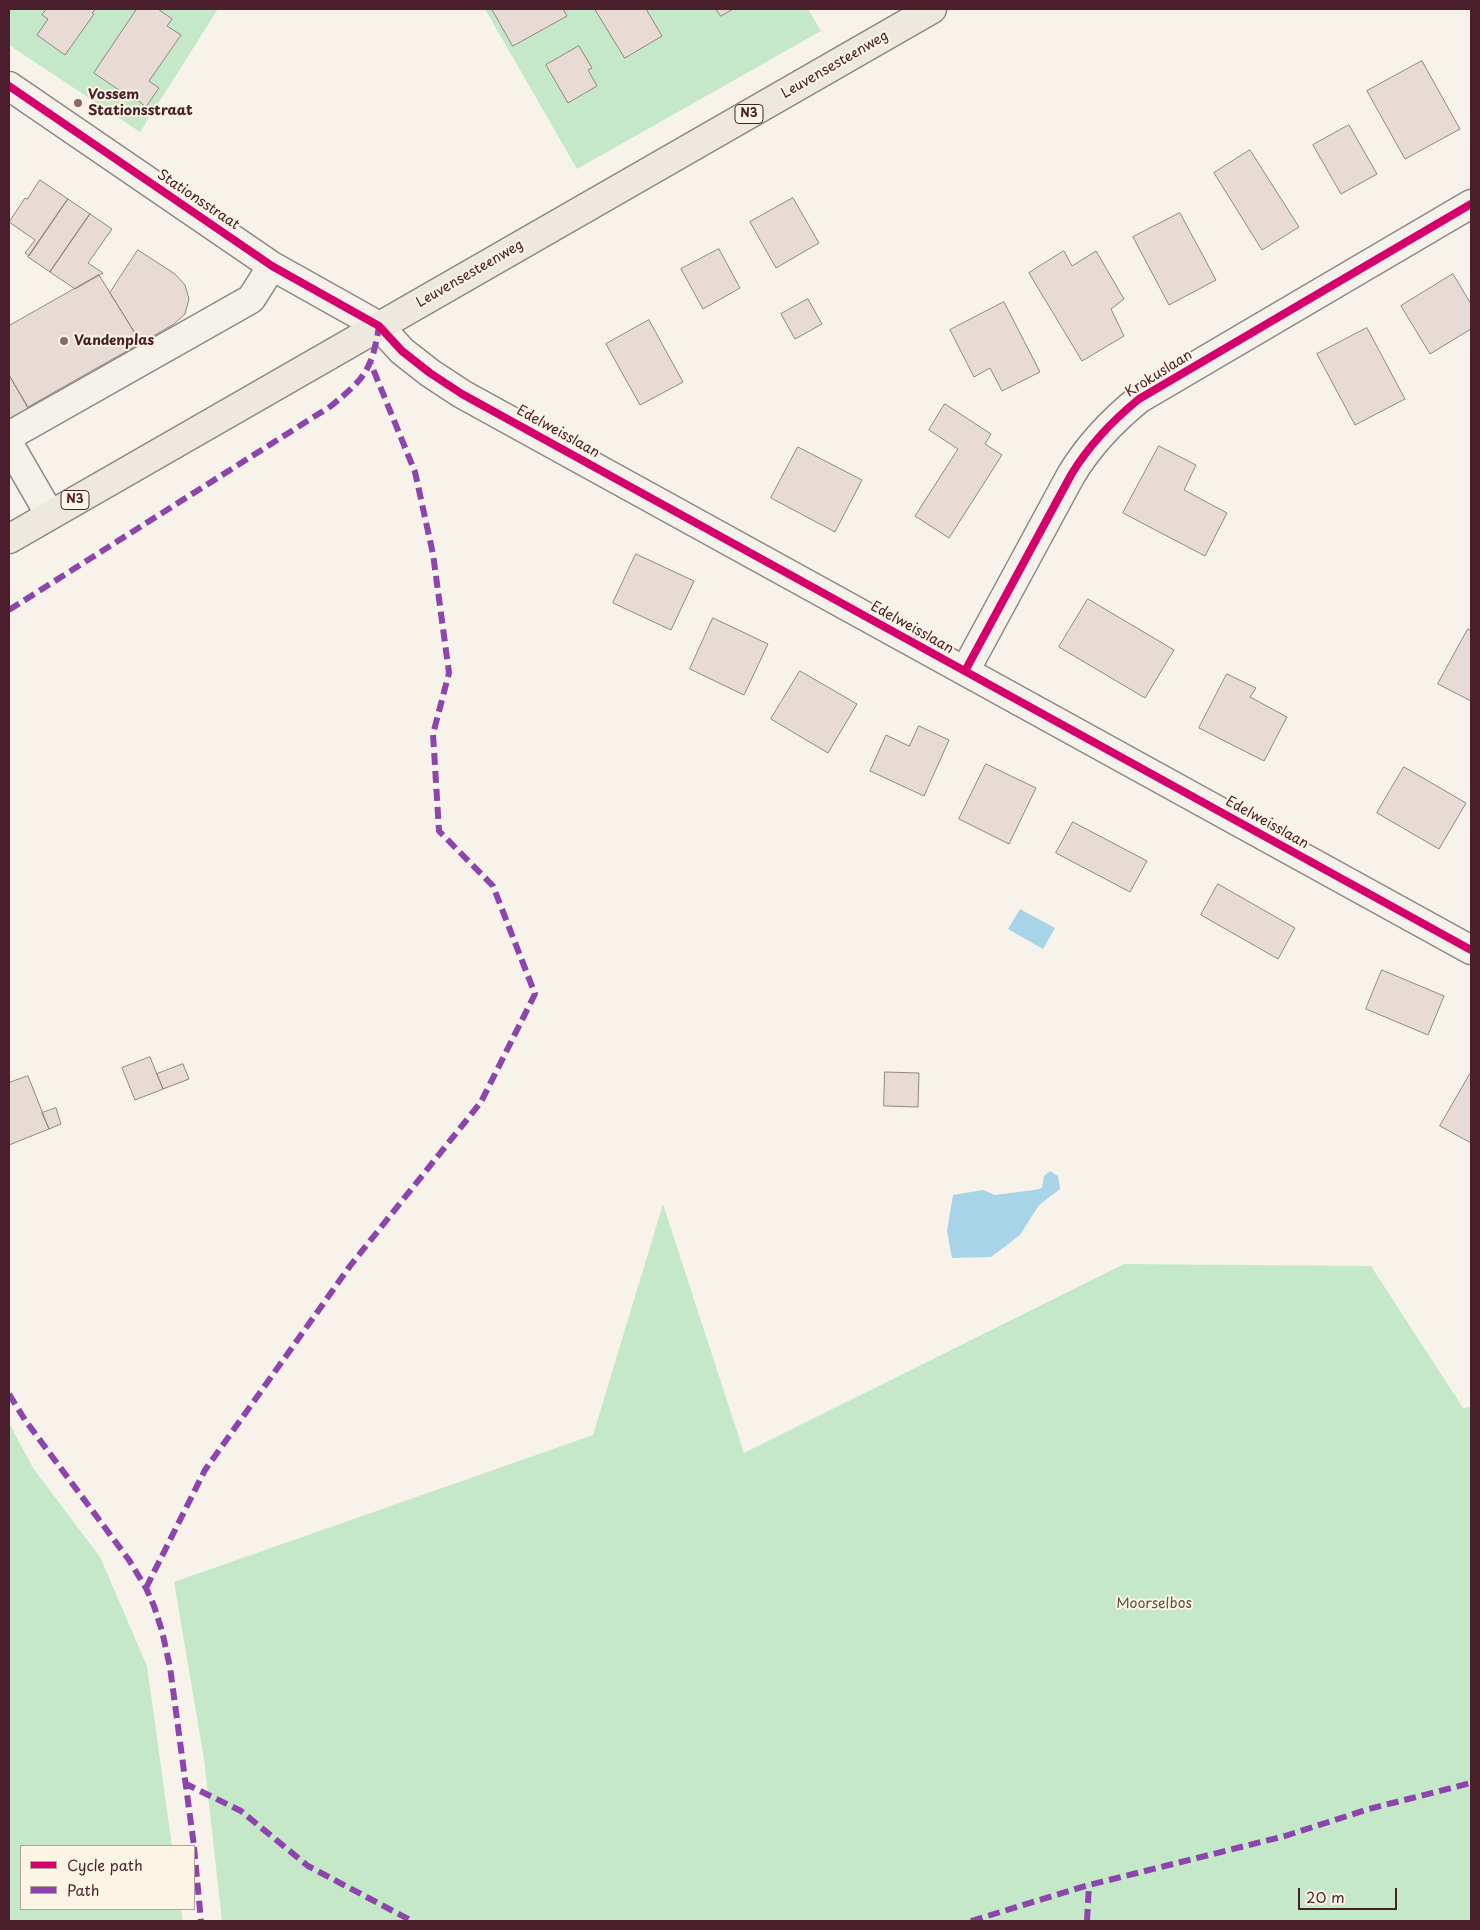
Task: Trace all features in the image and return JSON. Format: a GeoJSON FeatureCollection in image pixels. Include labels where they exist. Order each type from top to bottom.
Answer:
{"type":"FeatureCollection","features":[{"type":"Feature","properties":{"kind":"main road","name":"Leuvensesteenweg"},"geometry":{"type":"LineString","coordinates":[[9,538],[932,9]]}},
{"type":"Feature","properties":{"kind":"street","name":"Stationsstraat"},"geometry":{"type":"LineString","coordinates":[[9,86],[272,266],[379,326]]}},
{"type":"Feature","properties":{"kind":"street","name":"Krokuslaan"},"geometry":{"type":"LineString","coordinates":[[965,671],[1071,475],[1091,446],[1121,414],[1139,399],[1471,204]]}},
{"type":"Feature","properties":{"kind":"street"},"geometry":{"type":"LineString","coordinates":[[9,436],[251,299],[272,266]]}},
{"type":"Feature","properties":{"kind":"street","name":"Edelweisslaan"},"geometry":{"type":"LineString","coordinates":[[379,326],[402,351],[430,373],[462,394],[965,671],[1468,941]]}},
{"type":"Feature","properties":{"kind":"street"},"geometry":{"type":"LineString","coordinates":[[9,444],[50,515]]}},
{"type":"Feature","properties":{"kind":"green space"},"geometry":{"type":"Polygon","coordinates":[[[9,9],[218,9],[140,132],[9,45],[9,9]]]}},
{"type":"Feature","properties":{"kind":"green space"},"geometry":{"type":"Polygon","coordinates":[[[485,9],[808,9],[821,31],[577,169],[485,9]]]}},
{"type":"Feature","properties":{"kind":"green space","name":"Moorselbos"},"geometry":{"type":"Polygon","coordinates":[[[663,1204],[744,1453],[1124,1264],[1371,1266],[1463,1408],[1471,1407],[1471,1921],[222,1921],[204,1759],[174,1582],[593,1435],[663,1204]]]}},
{"type":"Feature","properties":{"kind":"green space"},"geometry":{"type":"Polygon","coordinates":[[[9,1423],[33,1468],[100,1557],[147,1666],[172,1845],[20,1845],[20,1910],[181,1910],[183,1921],[9,1921],[9,1423]]]}},
{"type":"Feature","properties":{"kind":"water"},"geometry":{"type":"Polygon","coordinates":[[[1020,909],[1055,928],[1043,949],[1008,929],[1020,909]]]}},
{"type":"Feature","properties":{"kind":"water"},"geometry":{"type":"Polygon","coordinates":[[[1050,1171],[1058,1176],[1060,1189],[1039,1205],[1020,1235],[991,1257],[952,1258],[947,1231],[953,1195],[983,1190],[995,1195],[1034,1190],[1042,1188],[1044,1176],[1050,1171]]]}},
{"type":"Feature","properties":{"kind":"building"},"geometry":{"type":"Polygon","coordinates":[[[47,9],[96,9],[65,55],[37,35],[48,19],[42,15],[47,9]]]}},
{"type":"Feature","properties":{"kind":"building"},"geometry":{"type":"Polygon","coordinates":[[[137,9],[158,9],[172,19],[167,26],[181,35],[149,81],[159,88],[146,107],[94,73],[137,9]]]}},
{"type":"Feature","properties":{"kind":"building"},"geometry":{"type":"Polygon","coordinates":[[[492,9],[563,9],[567,16],[513,46],[492,9]]]}},
{"type":"Feature","properties":{"kind":"building"},"geometry":{"type":"Polygon","coordinates":[[[595,9],[646,9],[662,36],[625,58],[595,9]]]}},
{"type":"Feature","properties":{"kind":"building"},"geometry":{"type":"Polygon","coordinates":[[[716,9],[733,9],[721,16],[716,9]]]}},
{"type":"Feature","properties":{"kind":"building"},"geometry":{"type":"Polygon","coordinates":[[[579,46],[592,68],[588,70],[597,86],[568,103],[546,65],[579,46]]]}},
{"type":"Feature","properties":{"kind":"building"},"geometry":{"type":"Polygon","coordinates":[[[1422,61],[1460,129],[1405,159],[1367,91],[1422,61]]]}},
{"type":"Feature","properties":{"kind":"building"},"geometry":{"type":"Polygon","coordinates":[[[1349,125],[1377,174],[1341,194],[1313,145],[1349,125]]]}},
{"type":"Feature","properties":{"kind":"building"},"geometry":{"type":"Polygon","coordinates":[[[1250,150],[1299,227],[1262,250],[1214,173],[1250,150]]]}},
{"type":"Feature","properties":{"kind":"building"},"geometry":{"type":"Polygon","coordinates":[[[40,180],[68,199],[29,256],[25,253],[35,240],[9,222],[40,180]]]}},
{"type":"Feature","properties":{"kind":"building"},"geometry":{"type":"Polygon","coordinates":[[[793,198],[819,243],[776,268],[750,222],[793,198]]]}},
{"type":"Feature","properties":{"kind":"building"},"geometry":{"type":"Polygon","coordinates":[[[68,199],[90,214],[50,272],[28,257],[68,199]]]}},
{"type":"Feature","properties":{"kind":"building"},"geometry":{"type":"Polygon","coordinates":[[[1180,213],[1216,280],[1169,305],[1133,237],[1180,213]]]}},
{"type":"Feature","properties":{"kind":"building"},"geometry":{"type":"Polygon","coordinates":[[[90,214],[112,229],[88,263],[103,273],[75,289],[50,272],[90,214]]]}},
{"type":"Feature","properties":{"kind":"building"},"geometry":{"type":"Polygon","coordinates":[[[719,249],[740,288],[703,309],[681,269],[719,249]]]}},
{"type":"Feature","properties":{"kind":"building"},"geometry":{"type":"Polygon","coordinates":[[[138,250],[175,274],[185,285],[189,299],[185,314],[174,324],[141,343],[110,293],[138,250]]]}},
{"type":"Feature","properties":{"kind":"building"},"geometry":{"type":"Polygon","coordinates":[[[1064,251],[1072,266],[1096,251],[1124,299],[1111,309],[1124,336],[1082,361],[1029,273],[1064,251]]]}},
{"type":"Feature","properties":{"kind":"building"},"geometry":{"type":"Polygon","coordinates":[[[1453,274],[1471,304],[1471,329],[1430,354],[1401,306],[1453,274]]]}},
{"type":"Feature","properties":{"kind":"building"},"geometry":{"type":"Polygon","coordinates":[[[99,275],[141,343],[28,407],[9,375],[9,326],[99,275]]]}},
{"type":"Feature","properties":{"kind":"building"},"geometry":{"type":"Polygon","coordinates":[[[808,299],[822,324],[795,339],[781,314],[808,299]]]}},
{"type":"Feature","properties":{"kind":"building"},"geometry":{"type":"Polygon","coordinates":[[[1004,302],[1040,372],[1002,391],[990,368],[974,377],[950,330],[1004,302]]]}},
{"type":"Feature","properties":{"kind":"building"},"geometry":{"type":"Polygon","coordinates":[[[649,320],[683,382],[640,405],[606,344],[649,320]]]}},
{"type":"Feature","properties":{"kind":"building"},"geometry":{"type":"Polygon","coordinates":[[[1367,328],[1405,399],[1355,425],[1317,354],[1367,328]]]}},
{"type":"Feature","properties":{"kind":"building"},"geometry":{"type":"Polygon","coordinates":[[[9,375],[29,410],[9,422],[9,375]]]}},
{"type":"Feature","properties":{"kind":"building"},"geometry":{"type":"Polygon","coordinates":[[[945,404],[991,434],[985,444],[1002,455],[949,538],[915,516],[958,449],[929,430],[945,404]]]}},
{"type":"Feature","properties":{"kind":"building"},"geometry":{"type":"Polygon","coordinates":[[[1159,446],[1196,465],[1184,490],[1227,513],[1205,556],[1123,513],[1159,446]]]}},
{"type":"Feature","properties":{"kind":"building"},"geometry":{"type":"Polygon","coordinates":[[[798,447],[862,480],[835,532],[771,498],[798,447]]]}},
{"type":"Feature","properties":{"kind":"building"},"geometry":{"type":"Polygon","coordinates":[[[636,554],[694,581],[671,630],[613,603],[636,554]]]}},
{"type":"Feature","properties":{"kind":"building"},"geometry":{"type":"Polygon","coordinates":[[[1088,599],[1174,650],[1145,698],[1059,647],[1088,599]]]}},
{"type":"Feature","properties":{"kind":"building"},"geometry":{"type":"Polygon","coordinates":[[[713,618],[768,644],[744,695],[690,669],[713,618]]]}},
{"type":"Feature","properties":{"kind":"building"},"geometry":{"type":"Polygon","coordinates":[[[1468,629],[1471,631],[1471,701],[1438,684],[1468,629]]]}},
{"type":"Feature","properties":{"kind":"building"},"geometry":{"type":"Polygon","coordinates":[[[800,671],[857,704],[828,753],[771,719],[800,671]]]}},
{"type":"Feature","properties":{"kind":"building"},"geometry":{"type":"Polygon","coordinates":[[[1227,674],[1256,688],[1250,697],[1287,717],[1264,761],[1199,728],[1227,674]]]}},
{"type":"Feature","properties":{"kind":"building"},"geometry":{"type":"Polygon","coordinates":[[[919,726],[949,740],[924,796],[870,771],[886,735],[909,746],[919,726]]]}},
{"type":"Feature","properties":{"kind":"building"},"geometry":{"type":"Polygon","coordinates":[[[986,764],[1036,788],[1009,844],[959,819],[986,764]]]}},
{"type":"Feature","properties":{"kind":"building"},"geometry":{"type":"Polygon","coordinates":[[[1404,767],[1466,803],[1439,849],[1377,813],[1404,767]]]}},
{"type":"Feature","properties":{"kind":"building"},"geometry":{"type":"Polygon","coordinates":[[[1073,822],[1147,861],[1130,892],[1056,853],[1073,822]]]}},
{"type":"Feature","properties":{"kind":"building"},"geometry":{"type":"Polygon","coordinates":[[[1218,884],[1295,928],[1278,959],[1201,915],[1218,884]]]}},
{"type":"Feature","properties":{"kind":"building"},"geometry":{"type":"Polygon","coordinates":[[[1382,970],[1444,996],[1428,1035],[1366,1009],[1382,970]]]}},
{"type":"Feature","properties":{"kind":"building"},"geometry":{"type":"Polygon","coordinates":[[[150,1057],[163,1089],[135,1100],[122,1068],[150,1057]]]}},
{"type":"Feature","properties":{"kind":"building"},"geometry":{"type":"Polygon","coordinates":[[[183,1064],[189,1079],[163,1089],[157,1074],[183,1064]]]}},
{"type":"Feature","properties":{"kind":"building"},"geometry":{"type":"Polygon","coordinates":[[[885,1072],[919,1073],[918,1107],[884,1106],[885,1072]]]}},
{"type":"Feature","properties":{"kind":"building"},"geometry":{"type":"Polygon","coordinates":[[[1471,1075],[1471,1143],[1440,1126],[1471,1075]]]}},
{"type":"Feature","properties":{"kind":"building"},"geometry":{"type":"Polygon","coordinates":[[[28,1076],[49,1129],[9,1145],[9,1083],[28,1076]]]}},
{"type":"Feature","properties":{"kind":"building"},"geometry":{"type":"Polygon","coordinates":[[[56,1108],[61,1124],[49,1129],[42,1113],[56,1108]]]}},
{"type":"Feature","properties":{"kind":"marked path"},"geometry":{"type":"LineString","coordinates":[[9,610],[331,406],[352,388],[365,372],[370,363],[379,326]]}},
{"type":"Feature","properties":{"kind":"marked path"},"geometry":{"type":"LineString","coordinates":[[146,1588],[205,1470],[350,1266],[481,1102],[535,994],[493,886],[439,831],[433,734],[449,673],[433,554],[415,472],[371,364]]}},
{"type":"Feature","properties":{"kind":"marked path"},"geometry":{"type":"LineString","coordinates":[[9,1394],[25,1420],[129,1560],[146,1588],[154,1606],[170,1667],[194,1845]]}},
{"type":"Feature","properties":{"kind":"marked path"},"geometry":{"type":"LineString","coordinates":[[184,1783],[241,1811],[308,1866],[412,1921]]}},
{"type":"Feature","properties":{"kind":"marked path"},"geometry":{"type":"LineString","coordinates":[[971,1921],[1089,1885],[1285,1836],[1369,1809],[1471,1783]]}},
{"type":"Feature","properties":{"kind":"marked path"},"geometry":{"type":"LineString","coordinates":[[195,1858],[201,1921]]}},
{"type":"Feature","properties":{"kind":"marked path"},"geometry":{"type":"LineString","coordinates":[[1087,1921],[1089,1885]]}},
{"type":"Feature","properties":{"kind":"cycle path"},"geometry":{"type":"LineString","coordinates":[[9,86],[272,266],[379,326],[402,351],[430,373],[462,394],[1471,950]]}},
{"type":"Feature","properties":{"kind":"cycle path"},"geometry":{"type":"LineString","coordinates":[[965,671],[1071,475],[1093,444],[1120,416],[1139,399],[1471,204]]}},
{"type":"Feature","properties":{"kind":"place","name":"Vossem Stationsstraat"},"geometry":{"type":"Point","coordinates":[78,103]}},
{"type":"Feature","properties":{"kind":"place","name":"Vandenplas"},"geometry":{"type":"Point","coordinates":[64,341]}}]}
